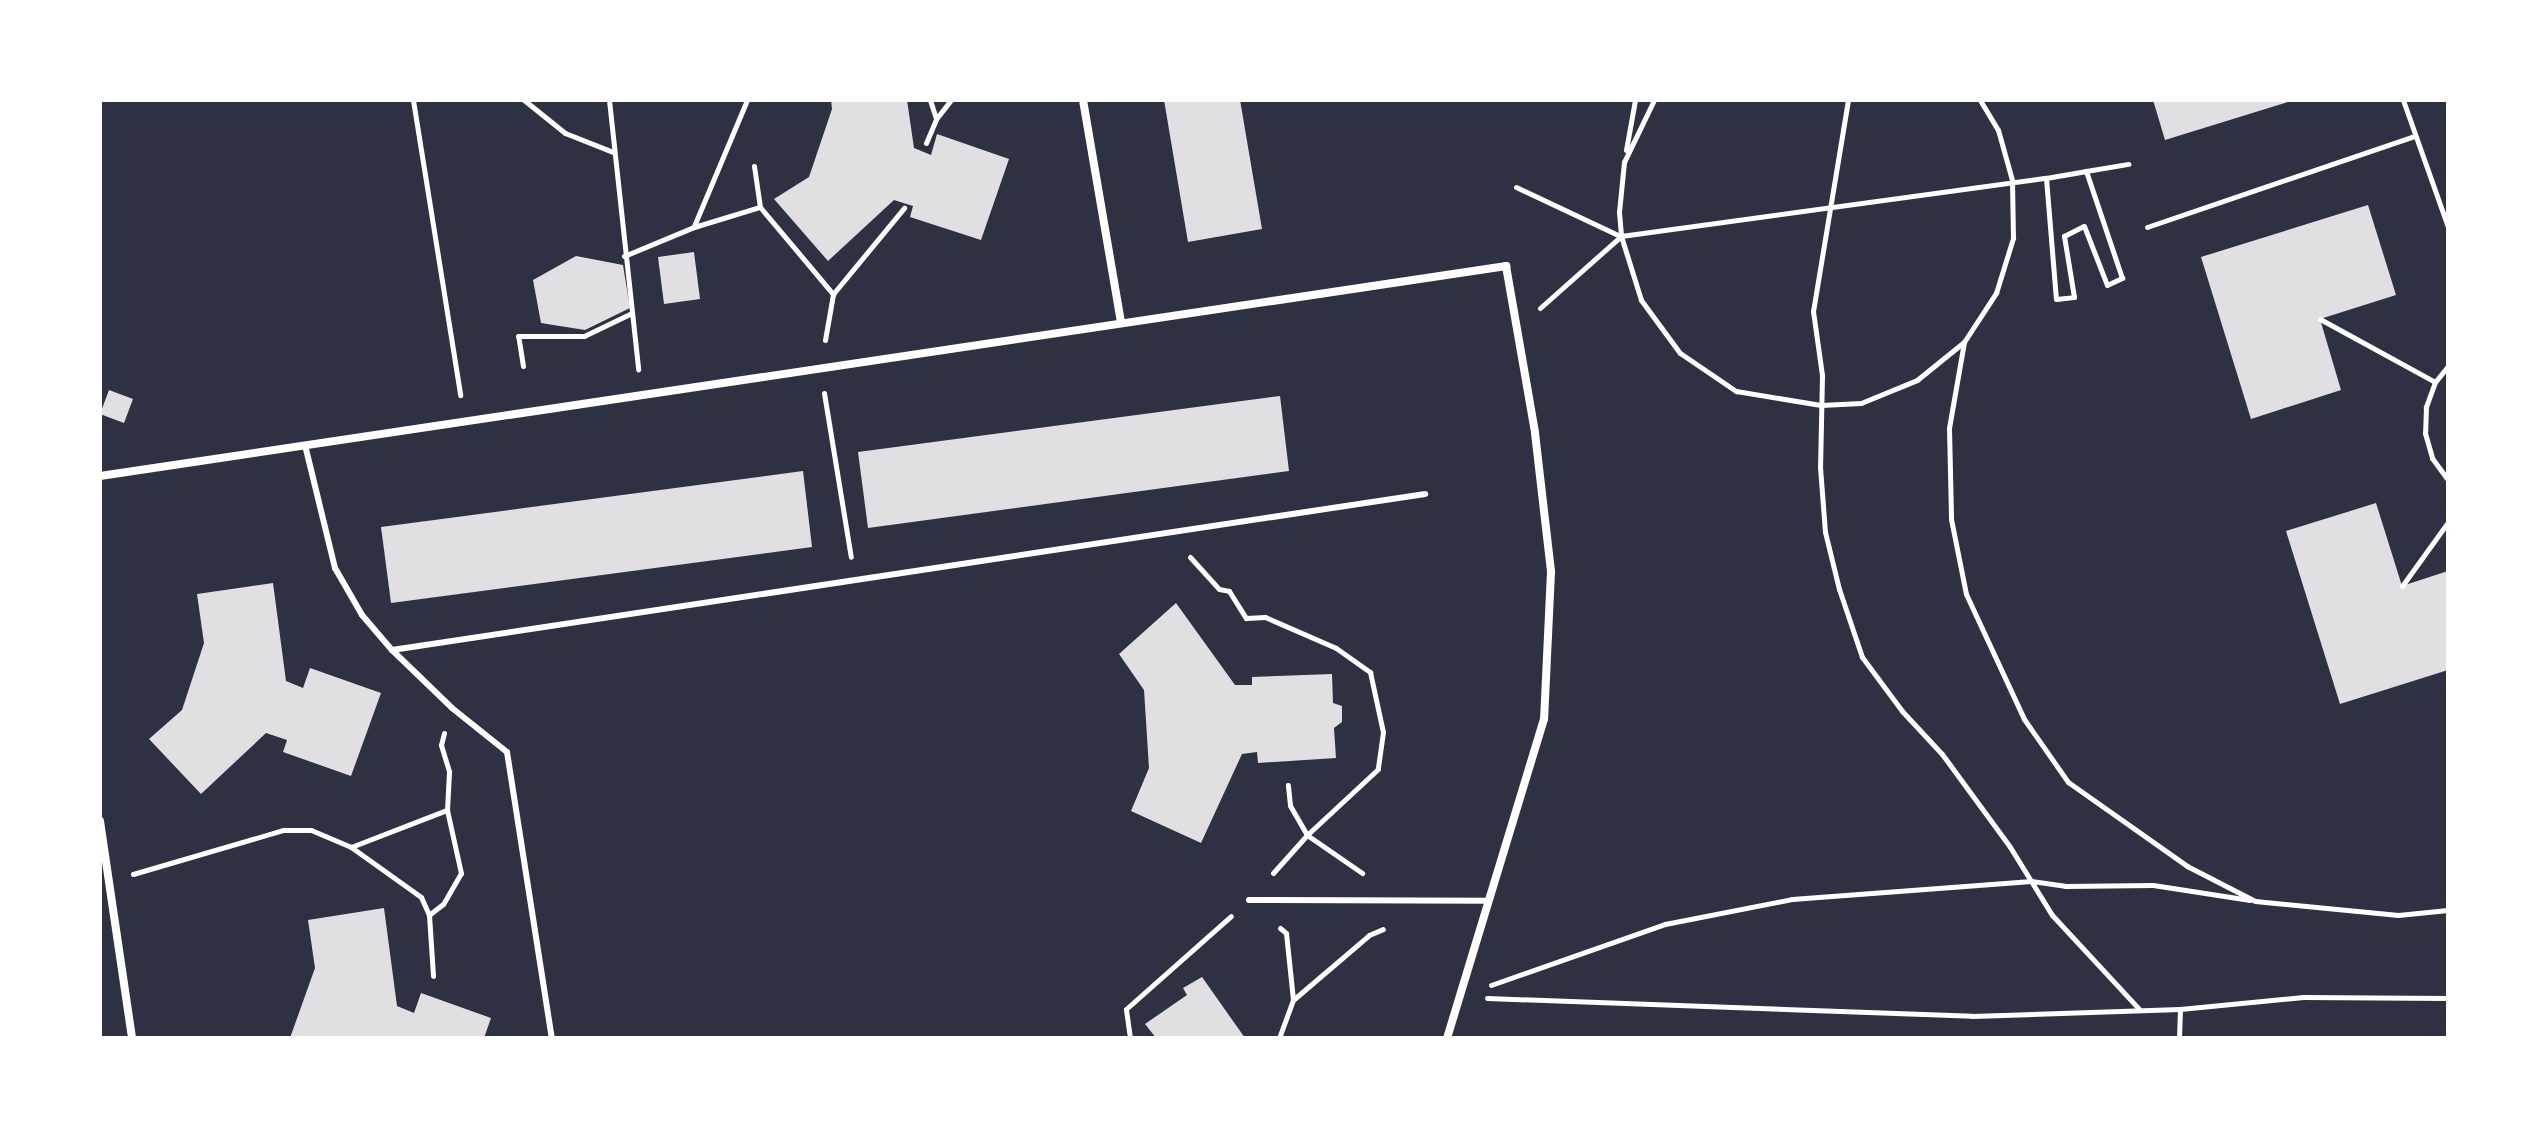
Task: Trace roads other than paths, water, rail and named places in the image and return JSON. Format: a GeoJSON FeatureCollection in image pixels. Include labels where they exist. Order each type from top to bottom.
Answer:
{"type":"FeatureCollection","features":[{"type":"Feature","properties":{"kind":"street"},"geometry":{"type":"LineString","coordinates":[[1083,100],[1121,323]]}},
{"type":"Feature","properties":{"kind":"street"},"geometry":{"type":"LineString","coordinates":[[100,476],[1506,266],[1535,433],[1551,572],[1544,719],[1447,1038]]}},
{"type":"Feature","properties":{"kind":"street"},"geometry":{"type":"LineString","coordinates":[[100,821],[132,1038]]}},
{"type":"Feature","properties":{"kind":"lane"},"geometry":{"type":"LineString","coordinates":[[305,445],[335,568],[362,615],[392,650],[452,708],[507,752],[552,1038]]}},
{"type":"Feature","properties":{"kind":"lane"},"geometry":{"type":"LineString","coordinates":[[392,650],[1425,494]]}},
{"type":"Feature","properties":{"kind":"lane"},"geometry":{"type":"LineString","coordinates":[[1249,900],[1488,901]]}}]}
